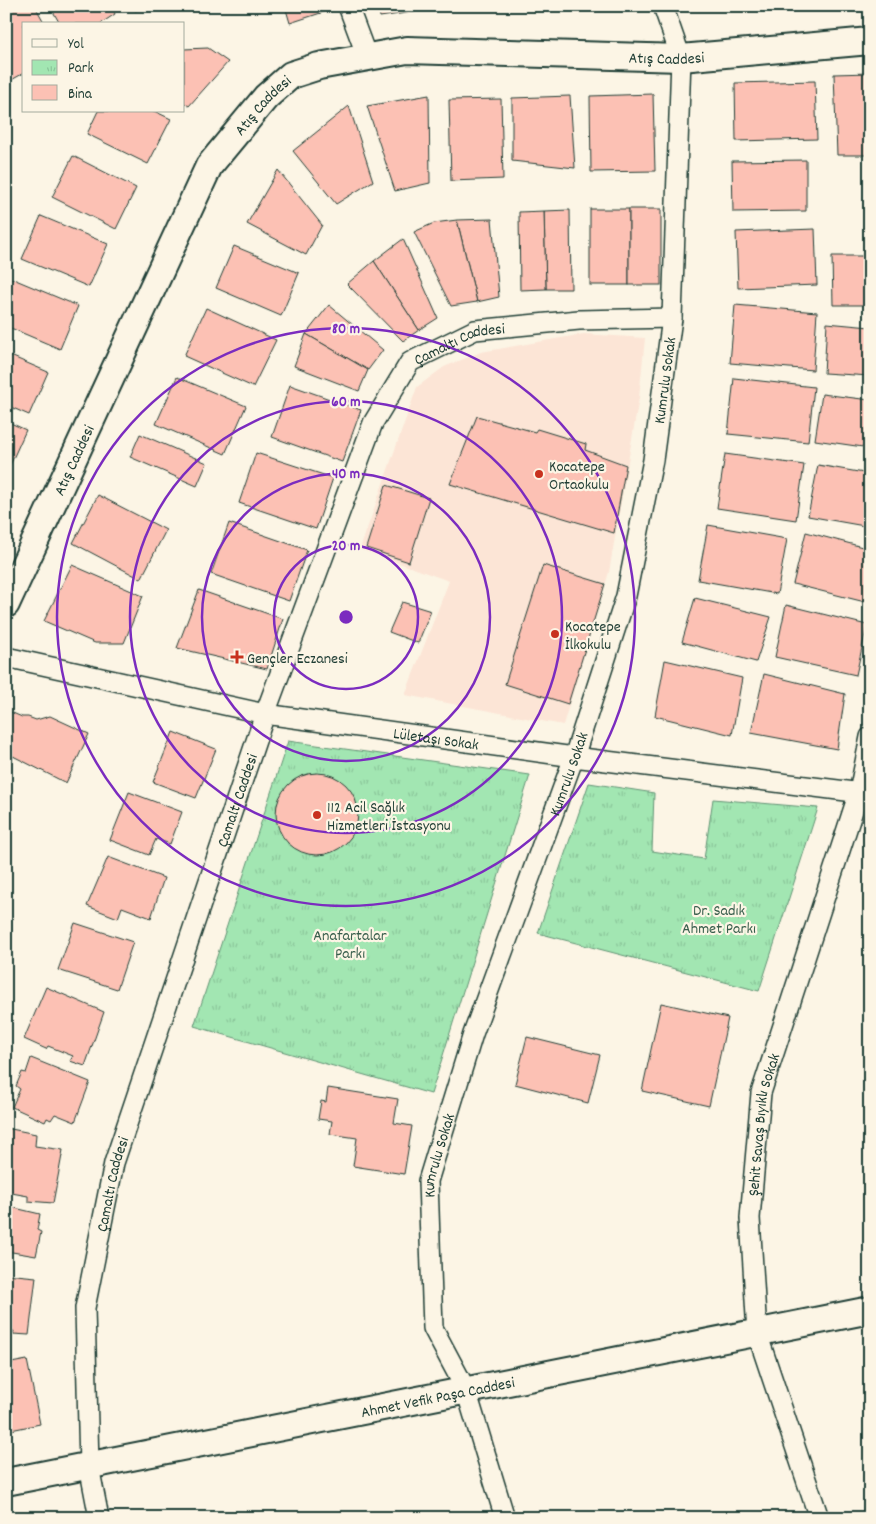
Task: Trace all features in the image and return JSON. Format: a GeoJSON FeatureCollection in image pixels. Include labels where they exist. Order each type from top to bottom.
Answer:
{"type":"FeatureCollection","features":[{"type":"Feature","properties":{"kind":"street"},"geometry":{"type":"LineString","coordinates":[[348,6],[367,58]]}},
{"type":"Feature","properties":{"kind":"street","name":"Kumrulu Sokak"},"geometry":{"type":"LineString","coordinates":[[505,1518],[466,1390],[433,1328],[428,1181],[473,1034],[574,757],[626,596],[653,460],[672,318],[681,58],[663,6]]}},
{"type":"Feature","properties":{"kind":"street","name":"Atış Caddesi"},"geometry":{"type":"LineString","coordinates":[[6,604],[209,166],[266,96],[291,75],[319,66],[407,50],[681,58],[870,41]]}},
{"type":"Feature","properties":{"kind":"street","name":"Çamaltı Caddesi"},"geometry":{"type":"LineString","coordinates":[[99,1518],[89,1466],[84,1308],[114,1163],[265,714],[373,422],[410,362],[475,330],[580,320],[672,318]]}},
{"type":"Feature","properties":{"kind":"street","name":"Lületaşı Sokak"},"geometry":{"type":"LineString","coordinates":[[6,657],[265,714],[574,757],[864,793]]}},
{"type":"Feature","properties":{"kind":"street","name":"Şehit Savaş Bıyıklı Sokak"},"geometry":{"type":"LineString","coordinates":[[819,1518],[757,1333],[750,1218],[761,1093],[864,793],[870,737]]}},
{"type":"Feature","properties":{"kind":"street","name":"Ahmet Vefik Paşa Caddesi"},"geometry":{"type":"LineString","coordinates":[[6,1482],[870,1310]]}},
{"type":"Feature","properties":{"kind":"shaded area"},"geometry":{"type":"Polygon","coordinates":[[[584,334],[645,338],[639,398],[609,572],[563,725],[405,695],[449,581],[360,549],[417,387],[444,367],[481,352],[584,334]]]}},
{"type":"Feature","properties":{"kind":"green space","name":"Anafartalar Parkı"},"geometry":{"type":"Polygon","coordinates":[[[288,741],[530,775],[431,1094],[194,1026],[288,741]]]}},
{"type":"Feature","properties":{"kind":"green space","name":"Dr. Sadık Ahmet Parkı"},"geometry":{"type":"Polygon","coordinates":[[[589,783],[654,793],[652,851],[704,859],[713,799],[818,808],[759,991],[538,933],[589,783]]]}},
{"type":"Feature","properties":{"kind":"building"},"geometry":{"type":"Polygon","coordinates":[[[6,6],[35,6],[44,22],[22,22],[22,74],[6,83],[6,6]]]}},
{"type":"Feature","properties":{"kind":"building"},"geometry":{"type":"Polygon","coordinates":[[[50,6],[112,6],[115,14],[103,22],[59,22],[50,6]]]}},
{"type":"Feature","properties":{"kind":"building"},"geometry":{"type":"Polygon","coordinates":[[[134,6],[149,6],[135,11],[134,6]]]}},
{"type":"Feature","properties":{"kind":"building"},"geometry":{"type":"Polygon","coordinates":[[[285,6],[335,6],[336,8],[290,23],[285,6]]]}},
{"type":"Feature","properties":{"kind":"building"},"geometry":{"type":"Polygon","coordinates":[[[378,6],[438,6],[438,8],[380,17],[378,6]]]}},
{"type":"Feature","properties":{"kind":"building"},"geometry":{"type":"Polygon","coordinates":[[[208,48],[228,62],[189,106],[185,104],[185,49],[208,48]]]}},
{"type":"Feature","properties":{"kind":"building"},"geometry":{"type":"Polygon","coordinates":[[[870,73],[870,155],[837,155],[834,74],[870,73]]]}},
{"type":"Feature","properties":{"kind":"building"},"geometry":{"type":"Polygon","coordinates":[[[815,81],[817,139],[736,141],[735,83],[815,81]]]}},
{"type":"Feature","properties":{"kind":"building"},"geometry":{"type":"Polygon","coordinates":[[[653,94],[655,171],[591,172],[590,96],[653,94]]]}},
{"type":"Feature","properties":{"kind":"building"},"geometry":{"type":"Polygon","coordinates":[[[429,95],[430,183],[395,191],[367,106],[429,95]]]}},
{"type":"Feature","properties":{"kind":"building"},"geometry":{"type":"Polygon","coordinates":[[[570,96],[575,168],[512,161],[512,98],[570,96]]]}},
{"type":"Feature","properties":{"kind":"building"},"geometry":{"type":"Polygon","coordinates":[[[501,99],[503,179],[451,181],[449,100],[501,99]]]}},
{"type":"Feature","properties":{"kind":"building"},"geometry":{"type":"Polygon","coordinates":[[[349,106],[373,181],[336,204],[293,151],[349,106]]]}},
{"type":"Feature","properties":{"kind":"building"},"geometry":{"type":"Polygon","coordinates":[[[98,112],[156,112],[171,119],[148,164],[87,134],[98,112]]]}},
{"type":"Feature","properties":{"kind":"building"},"geometry":{"type":"Polygon","coordinates":[[[73,156],[136,188],[116,229],[52,197],[73,156]]]}},
{"type":"Feature","properties":{"kind":"building"},"geometry":{"type":"Polygon","coordinates":[[[806,160],[806,211],[733,212],[732,161],[806,160]]]}},
{"type":"Feature","properties":{"kind":"building"},"geometry":{"type":"Polygon","coordinates":[[[278,170],[322,225],[306,255],[247,224],[278,170]]]}},
{"type":"Feature","properties":{"kind":"building"},"geometry":{"type":"Polygon","coordinates":[[[590,209],[629,209],[629,285],[590,285],[590,209]]]}},
{"type":"Feature","properties":{"kind":"building"},"geometry":{"type":"Polygon","coordinates":[[[629,209],[661,209],[661,285],[629,285],[629,209]]]}},
{"type":"Feature","properties":{"kind":"building"},"geometry":{"type":"Polygon","coordinates":[[[570,210],[571,289],[546,289],[544,211],[570,210]]]}},
{"type":"Feature","properties":{"kind":"building"},"geometry":{"type":"Polygon","coordinates":[[[544,211],[546,289],[520,290],[519,212],[544,211]]]}},
{"type":"Feature","properties":{"kind":"building"},"geometry":{"type":"Polygon","coordinates":[[[41,216],[108,244],[89,287],[22,259],[41,216]]]}},
{"type":"Feature","properties":{"kind":"building"},"geometry":{"type":"Polygon","coordinates":[[[492,219],[499,297],[477,302],[457,220],[492,219]]]}},
{"type":"Feature","properties":{"kind":"building"},"geometry":{"type":"Polygon","coordinates":[[[457,220],[477,302],[451,306],[414,232],[434,223],[457,220]]]}},
{"type":"Feature","properties":{"kind":"building"},"geometry":{"type":"Polygon","coordinates":[[[815,229],[817,285],[738,288],[736,232],[815,229]]]}},
{"type":"Feature","properties":{"kind":"building"},"geometry":{"type":"Polygon","coordinates":[[[403,239],[438,318],[419,330],[374,261],[403,239]]]}},
{"type":"Feature","properties":{"kind":"building"},"geometry":{"type":"Polygon","coordinates":[[[234,246],[299,273],[281,316],[216,288],[234,246]]]}},
{"type":"Feature","properties":{"kind":"building"},"geometry":{"type":"Polygon","coordinates":[[[832,256],[870,256],[870,305],[833,305],[832,256]]]}},
{"type":"Feature","properties":{"kind":"building"},"geometry":{"type":"Polygon","coordinates":[[[374,261],[419,330],[403,341],[347,284],[374,261]]]}},
{"type":"Feature","properties":{"kind":"building"},"geometry":{"type":"Polygon","coordinates":[[[11,278],[78,306],[60,349],[6,326],[6,289],[11,278]]]}},
{"type":"Feature","properties":{"kind":"building"},"geometry":{"type":"Polygon","coordinates":[[[329,305],[383,350],[368,370],[306,334],[329,305]]]}},
{"type":"Feature","properties":{"kind":"building"},"geometry":{"type":"Polygon","coordinates":[[[735,305],[817,312],[813,370],[730,363],[735,305]]]}},
{"type":"Feature","properties":{"kind":"building"},"geometry":{"type":"Polygon","coordinates":[[[206,308],[276,340],[253,387],[184,356],[206,308]]]}},
{"type":"Feature","properties":{"kind":"building"},"geometry":{"type":"Polygon","coordinates":[[[827,323],[870,327],[870,376],[824,373],[827,323]]]}},
{"type":"Feature","properties":{"kind":"building"},"geometry":{"type":"Polygon","coordinates":[[[306,334],[368,370],[359,391],[294,366],[306,334]]]}},
{"type":"Feature","properties":{"kind":"building"},"geometry":{"type":"Polygon","coordinates":[[[6,354],[48,372],[29,415],[6,405],[6,354]]]}},
{"type":"Feature","properties":{"kind":"building"},"geometry":{"type":"Polygon","coordinates":[[[177,377],[246,406],[225,454],[156,424],[177,377]]]}},
{"type":"Feature","properties":{"kind":"building"},"geometry":{"type":"Polygon","coordinates":[[[734,378],[814,387],[808,442],[728,434],[734,378]]]}},
{"type":"Feature","properties":{"kind":"building"},"geometry":{"type":"Polygon","coordinates":[[[290,385],[361,410],[342,462],[272,437],[290,385]]]}},
{"type":"Feature","properties":{"kind":"building"},"geometry":{"type":"Polygon","coordinates":[[[822,394],[870,400],[870,448],[815,440],[822,394]]]}},
{"type":"Feature","properties":{"kind":"building","name":"Kocatepe Ortaokulu"},"geometry":{"type":"Polygon","coordinates":[[[477,416],[535,432],[537,429],[586,444],[585,450],[626,465],[614,533],[450,484],[477,416]]]}},
{"type":"Feature","properties":{"kind":"building"},"geometry":{"type":"Polygon","coordinates":[[[6,421],[26,430],[6,474],[6,421]]]}},
{"type":"Feature","properties":{"kind":"building"},"geometry":{"type":"Polygon","coordinates":[[[140,434],[207,463],[197,486],[130,457],[140,434]]]}},
{"type":"Feature","properties":{"kind":"building"},"geometry":{"type":"Polygon","coordinates":[[[256,453],[333,478],[316,529],[239,503],[256,453]]]}},
{"type":"Feature","properties":{"kind":"building"},"geometry":{"type":"Polygon","coordinates":[[[725,454],[804,465],[796,520],[717,508],[725,454]]]}},
{"type":"Feature","properties":{"kind":"building"},"geometry":{"type":"Polygon","coordinates":[[[818,465],[870,474],[870,527],[808,516],[818,465]]]}},
{"type":"Feature","properties":{"kind":"building"},"geometry":{"type":"Polygon","coordinates":[[[386,485],[429,498],[409,562],[366,548],[386,485]]]}},
{"type":"Feature","properties":{"kind":"building"},"geometry":{"type":"Polygon","coordinates":[[[98,495],[166,530],[141,579],[73,543],[98,495]]]}},
{"type":"Feature","properties":{"kind":"building"},"geometry":{"type":"Polygon","coordinates":[[[229,523],[307,550],[289,601],[211,574],[229,523]]]}},
{"type":"Feature","properties":{"kind":"building"},"geometry":{"type":"Polygon","coordinates":[[[708,525],[787,539],[777,594],[698,580],[708,525]]]}},
{"type":"Feature","properties":{"kind":"building"},"geometry":{"type":"Polygon","coordinates":[[[806,532],[870,549],[869,603],[793,584],[806,532]]]}},
{"type":"Feature","properties":{"kind":"building"},"geometry":{"type":"Polygon","coordinates":[[[72,565],[143,596],[124,643],[95,643],[44,621],[72,565]]]}},
{"type":"Feature","properties":{"kind":"building","name":"Kocatepe İlkokulu"},"geometry":{"type":"Polygon","coordinates":[[[543,565],[605,584],[568,704],[505,684],[543,565]]]}},
{"type":"Feature","properties":{"kind":"building"},"geometry":{"type":"Polygon","coordinates":[[[199,590],[283,619],[267,669],[177,648],[199,590]]]}},
{"type":"Feature","properties":{"kind":"building"},"geometry":{"type":"Polygon","coordinates":[[[695,598],[771,617],[756,662],[682,642],[695,598]]]}},
{"type":"Feature","properties":{"kind":"building"},"geometry":{"type":"Polygon","coordinates":[[[402,602],[431,611],[418,643],[389,632],[402,602]]]}},
{"type":"Feature","properties":{"kind":"building"},"geometry":{"type":"Polygon","coordinates":[[[786,605],[867,625],[856,675],[775,657],[786,605]]]}},
{"type":"Feature","properties":{"kind":"building"},"geometry":{"type":"Polygon","coordinates":[[[665,660],[742,678],[732,735],[655,716],[665,660]]]}},
{"type":"Feature","properties":{"kind":"building"},"geometry":{"type":"Polygon","coordinates":[[[764,674],[845,694],[837,749],[751,733],[764,674]]]}},
{"type":"Feature","properties":{"kind":"building"},"geometry":{"type":"Polygon","coordinates":[[[8,711],[36,720],[50,716],[89,734],[66,783],[13,756],[12,760],[6,757],[6,715],[8,711]]]}},
{"type":"Feature","properties":{"kind":"building"},"geometry":{"type":"Polygon","coordinates":[[[173,732],[216,749],[196,798],[153,782],[173,732]]]}},
{"type":"Feature","properties":{"kind":"building","name":"112 Acil Sağlık Hizmetleri İstasyonu"},"geometry":{"type":"Polygon","coordinates":[[[317,773],[333,776],[346,785],[355,798],[358,814],[355,830],[346,843],[333,852],[317,855],[301,852],[288,843],[279,830],[276,814],[279,798],[288,785],[301,776],[317,773]]]}},
{"type":"Feature","properties":{"kind":"building"},"geometry":{"type":"Polygon","coordinates":[[[129,792],[182,812],[170,844],[156,839],[149,855],[110,840],[129,792]]]}},
{"type":"Feature","properties":{"kind":"building"},"geometry":{"type":"Polygon","coordinates":[[[108,857],[164,878],[151,918],[122,907],[118,918],[87,906],[108,857]]]}},
{"type":"Feature","properties":{"kind":"building"},"geometry":{"type":"Polygon","coordinates":[[[75,923],[133,942],[117,989],[58,970],[75,923]]]}},
{"type":"Feature","properties":{"kind":"building"},"geometry":{"type":"Polygon","coordinates":[[[46,987],[104,1012],[85,1066],[70,1061],[73,1056],[48,1046],[46,1049],[24,1039],[46,987]]]}},
{"type":"Feature","properties":{"kind":"building"},"geometry":{"type":"Polygon","coordinates":[[[661,1003],[728,1018],[709,1106],[642,1091],[661,1003]]]}},
{"type":"Feature","properties":{"kind":"building"},"geometry":{"type":"Polygon","coordinates":[[[527,1037],[600,1055],[588,1103],[515,1084],[527,1037]]]}},
{"type":"Feature","properties":{"kind":"building"},"geometry":{"type":"Polygon","coordinates":[[[31,1058],[90,1082],[75,1122],[55,1114],[51,1120],[47,1118],[45,1122],[12,1107],[20,1089],[16,1086],[22,1072],[26,1073],[31,1058]]]}},
{"type":"Feature","properties":{"kind":"building"},"geometry":{"type":"Polygon","coordinates":[[[328,1088],[398,1099],[394,1123],[412,1126],[404,1174],[353,1166],[357,1138],[330,1134],[332,1121],[318,1119],[321,1101],[326,1102],[328,1088]]]}},
{"type":"Feature","properties":{"kind":"building"},"geometry":{"type":"Polygon","coordinates":[[[6,1128],[36,1134],[35,1146],[63,1150],[53,1203],[28,1201],[28,1196],[6,1192],[6,1128]]]}},
{"type":"Feature","properties":{"kind":"building"},"geometry":{"type":"Polygon","coordinates":[[[6,1206],[40,1214],[37,1230],[41,1232],[36,1256],[6,1251],[6,1206]]]}},
{"type":"Feature","properties":{"kind":"building"},"geometry":{"type":"Polygon","coordinates":[[[6,1274],[36,1277],[29,1335],[13,1334],[14,1331],[6,1331],[6,1274]]]}},
{"type":"Feature","properties":{"kind":"building"},"geometry":{"type":"Polygon","coordinates":[[[27,1360],[40,1424],[6,1431],[6,1364],[27,1360]]]}},
{"type":"Feature","properties":{"kind":"building"},"geometry":{"type":"Polygon","coordinates":[[[50,1514],[51,1518],[32,1518],[50,1514]]]}},
{"type":"Feature","properties":{"kind":"place","name":"Kocatepe Ortaokulu"},"geometry":{"type":"Point","coordinates":[539,474]}},
{"type":"Feature","properties":{"kind":"place","name":"Kocatepe İlkokulu"},"geometry":{"type":"Point","coordinates":[555,634]}},
{"type":"Feature","properties":{"kind":"place","name":"Gençler Eczanesi"},"geometry":{"type":"Point","coordinates":[237,657]}},
{"type":"Feature","properties":{"kind":"place","name":"112 Acil Sağlık Hizmetleri İstasyonu"},"geometry":{"type":"Point","coordinates":[317,815]}}]}
